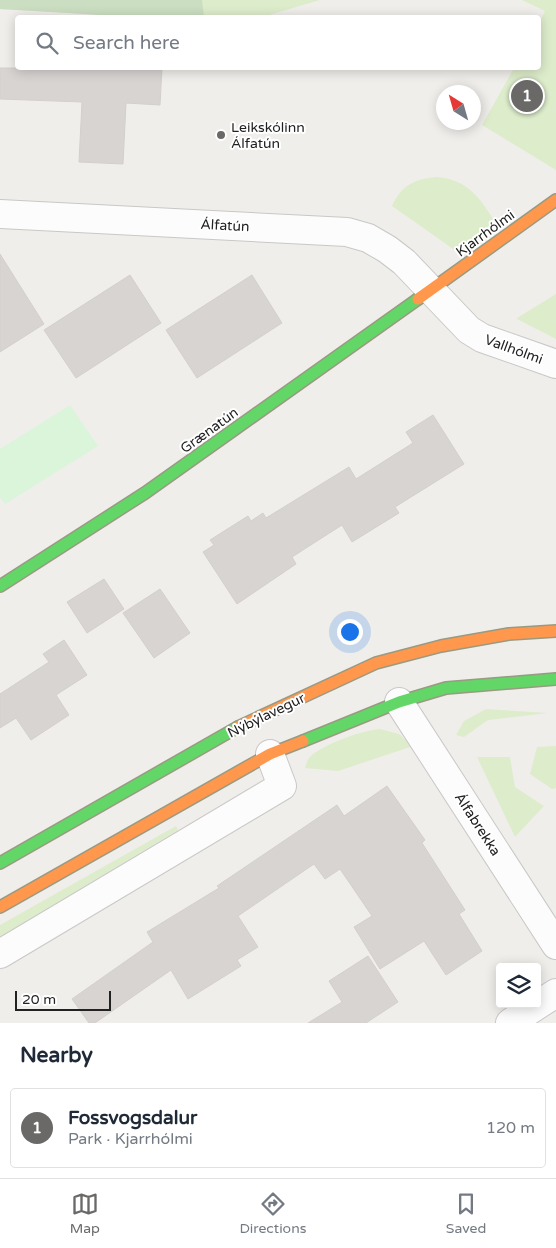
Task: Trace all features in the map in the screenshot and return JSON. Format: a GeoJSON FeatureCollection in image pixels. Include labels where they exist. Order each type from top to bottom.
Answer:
{"type":"FeatureCollection","features":[{"type":"Feature","properties":{"kind":"main road","name":"Kjarrhólmi"},"geometry":{"type":"LineString","coordinates":[[430,290],[556,200]]}},
{"type":"Feature","properties":{"kind":"main road","name":"Grænatún"},"geometry":{"type":"LineString","coordinates":[[0,586],[146,493],[430,290]]}},
{"type":"Feature","properties":{"kind":"main road","name":"Nýbýlavegur"},"geometry":{"type":"LineString","coordinates":[[0,863],[244,724],[376,663],[441,646],[509,634],[556,631]]}},
{"type":"Feature","properties":{"kind":"main road"},"geometry":{"type":"LineString","coordinates":[[0,907],[270,754],[399,702],[446,688],[556,679]]}},
{"type":"Feature","properties":{"kind":"street","name":"Álfatún"},"geometry":{"type":"LineString","coordinates":[[0,214],[347,232],[368,238],[387,249],[404,262],[430,290]]}},
{"type":"Feature","properties":{"kind":"street","name":"Vallhólmi"},"geometry":{"type":"LineString","coordinates":[[430,290],[469,330],[482,338],[556,364]]}},
{"type":"Feature","properties":{"kind":"street","name":"Álfabrekka"},"geometry":{"type":"LineString","coordinates":[[399,702],[556,945]]}},
{"type":"Feature","properties":{"kind":"street"},"geometry":{"type":"LineString","coordinates":[[0,954],[282,786],[270,754]]}},
{"type":"Feature","properties":{"kind":"street"},"geometry":{"type":"LineString","coordinates":[[510,1023],[556,993]]}},
{"type":"Feature","properties":{"kind":"green space"},"geometry":{"type":"Polygon","coordinates":[[[0,0],[320,0],[269,15],[101,15],[0,9],[0,0]]]}},
{"type":"Feature","properties":{"kind":"green space"},"geometry":{"type":"Polygon","coordinates":[[[0,0],[202,0],[204,15],[101,15],[0,9],[0,0]]]}},
{"type":"Feature","properties":{"kind":"green space"},"geometry":{"type":"Polygon","coordinates":[[[522,0],[556,0],[556,170],[482,125],[513,70],[541,70],[541,19],[545,11],[522,0]]]}},
{"type":"Feature","properties":{"kind":"green space"},"geometry":{"type":"Polygon","coordinates":[[[436,177],[458,182],[467,187],[481,201],[499,229],[467,250],[456,251],[392,206],[400,193],[409,185],[436,177]]]}},
{"type":"Feature","properties":{"kind":"green space"},"geometry":{"type":"Polygon","coordinates":[[[556,294],[556,339],[517,319],[517,318],[556,294]]]}},
{"type":"Feature","properties":{"kind":"green space"},"geometry":{"type":"Polygon","coordinates":[[[70,405],[98,446],[5,504],[0,497],[0,449],[70,405]]]}},
{"type":"Feature","properties":{"kind":"green space"},"geometry":{"type":"Polygon","coordinates":[[[486,709],[548,713],[488,720],[464,737],[456,735],[464,721],[486,709]]]}},
{"type":"Feature","properties":{"kind":"green space"},"geometry":{"type":"Polygon","coordinates":[[[380,729],[399,734],[413,746],[338,771],[305,768],[310,757],[338,740],[380,729]]]}},
{"type":"Feature","properties":{"kind":"green space"},"geometry":{"type":"Polygon","coordinates":[[[556,746],[556,788],[552,789],[530,774],[537,747],[556,746]]]}},
{"type":"Feature","properties":{"kind":"green space"},"geometry":{"type":"Polygon","coordinates":[[[477,757],[510,757],[515,787],[544,806],[515,837],[477,757]]]}},
{"type":"Feature","properties":{"kind":"green space"},"geometry":{"type":"Polygon","coordinates":[[[176,826],[178,830],[0,937],[0,925],[176,826]]]}},
{"type":"Feature","properties":{"kind":"building"},"geometry":{"type":"Polygon","coordinates":[[[0,68],[15,68],[15,70],[162,70],[160,105],[126,103],[123,164],[79,162],[82,102],[0,99],[0,68]]]}},
{"type":"Feature","properties":{"kind":"building"},"geometry":{"type":"Polygon","coordinates":[[[0,254],[44,324],[0,352],[0,254]]]}},
{"type":"Feature","properties":{"kind":"building"},"geometry":{"type":"Polygon","coordinates":[[[130,275],[161,323],[76,378],[44,330],[130,275]]]}},
{"type":"Feature","properties":{"kind":"building"},"geometry":{"type":"Polygon","coordinates":[[[252,275],[282,323],[197,378],[166,330],[252,275]]]}},
{"type":"Feature","properties":{"kind":"building"},"geometry":{"type":"Polygon","coordinates":[[[433,415],[464,464],[395,507],[399,513],[352,542],[342,525],[292,557],[296,564],[237,604],[203,552],[214,545],[210,540],[248,516],[251,521],[263,513],[266,518],[349,467],[356,479],[413,443],[406,432],[433,415]]]}},
{"type":"Feature","properties":{"kind":"building"},"geometry":{"type":"Polygon","coordinates":[[[104,579],[124,609],[87,633],[67,602],[104,579]]]}},
{"type":"Feature","properties":{"kind":"building"},"geometry":{"type":"Polygon","coordinates":[[[160,589],[190,633],[154,658],[123,613],[160,589]]]}},
{"type":"Feature","properties":{"kind":"building"},"geometry":{"type":"Polygon","coordinates":[[[64,640],[87,675],[56,695],[69,715],[31,740],[16,718],[0,728],[0,694],[49,662],[43,654],[64,640]]]}},
{"type":"Feature","properties":{"kind":"building"},"geometry":{"type":"Polygon","coordinates":[[[387,786],[425,840],[422,843],[465,910],[459,914],[482,951],[446,975],[424,941],[380,969],[354,927],[372,916],[340,869],[325,879],[314,864],[238,916],[258,947],[237,960],[241,966],[188,999],[171,970],[95,1023],[89,1023],[72,999],[153,942],[147,932],[219,888],[217,886],[337,805],[344,816],[387,786]]]}},
{"type":"Feature","properties":{"kind":"building"},"geometry":{"type":"Polygon","coordinates":[[[368,956],[398,1002],[366,1023],[308,1023],[342,1002],[329,981],[368,956]]]}},
{"type":"Feature","properties":{"kind":"traffic: fast"},"geometry":{"type":"LineString","coordinates":[[0,586],[145,493],[418,299]]}},
{"type":"Feature","properties":{"kind":"traffic: fast"},"geometry":{"type":"LineString","coordinates":[[303,741],[399,702],[446,688],[556,679]]}},
{"type":"Feature","properties":{"kind":"traffic: fast"},"geometry":{"type":"LineString","coordinates":[[0,863],[238,727]]}},
{"type":"Feature","properties":{"kind":"traffic: slow"},"geometry":{"type":"LineString","coordinates":[[418,299],[556,200]]}},
{"type":"Feature","properties":{"kind":"traffic: slow"},"geometry":{"type":"LineString","coordinates":[[238,727],[376,663],[441,646],[509,634],[556,631]]}},
{"type":"Feature","properties":{"kind":"traffic: slow"},"geometry":{"type":"LineString","coordinates":[[0,907],[270,754],[303,741]]}},
{"type":"Feature","properties":{"kind":"place","name":"Fossvogsdalur"},"geometry":{"type":"Point","coordinates":[527,96]}},
{"type":"Feature","properties":{"kind":"place","name":"Leikskólinn Álfatún"},"geometry":{"type":"Point","coordinates":[221,135]}}]}
